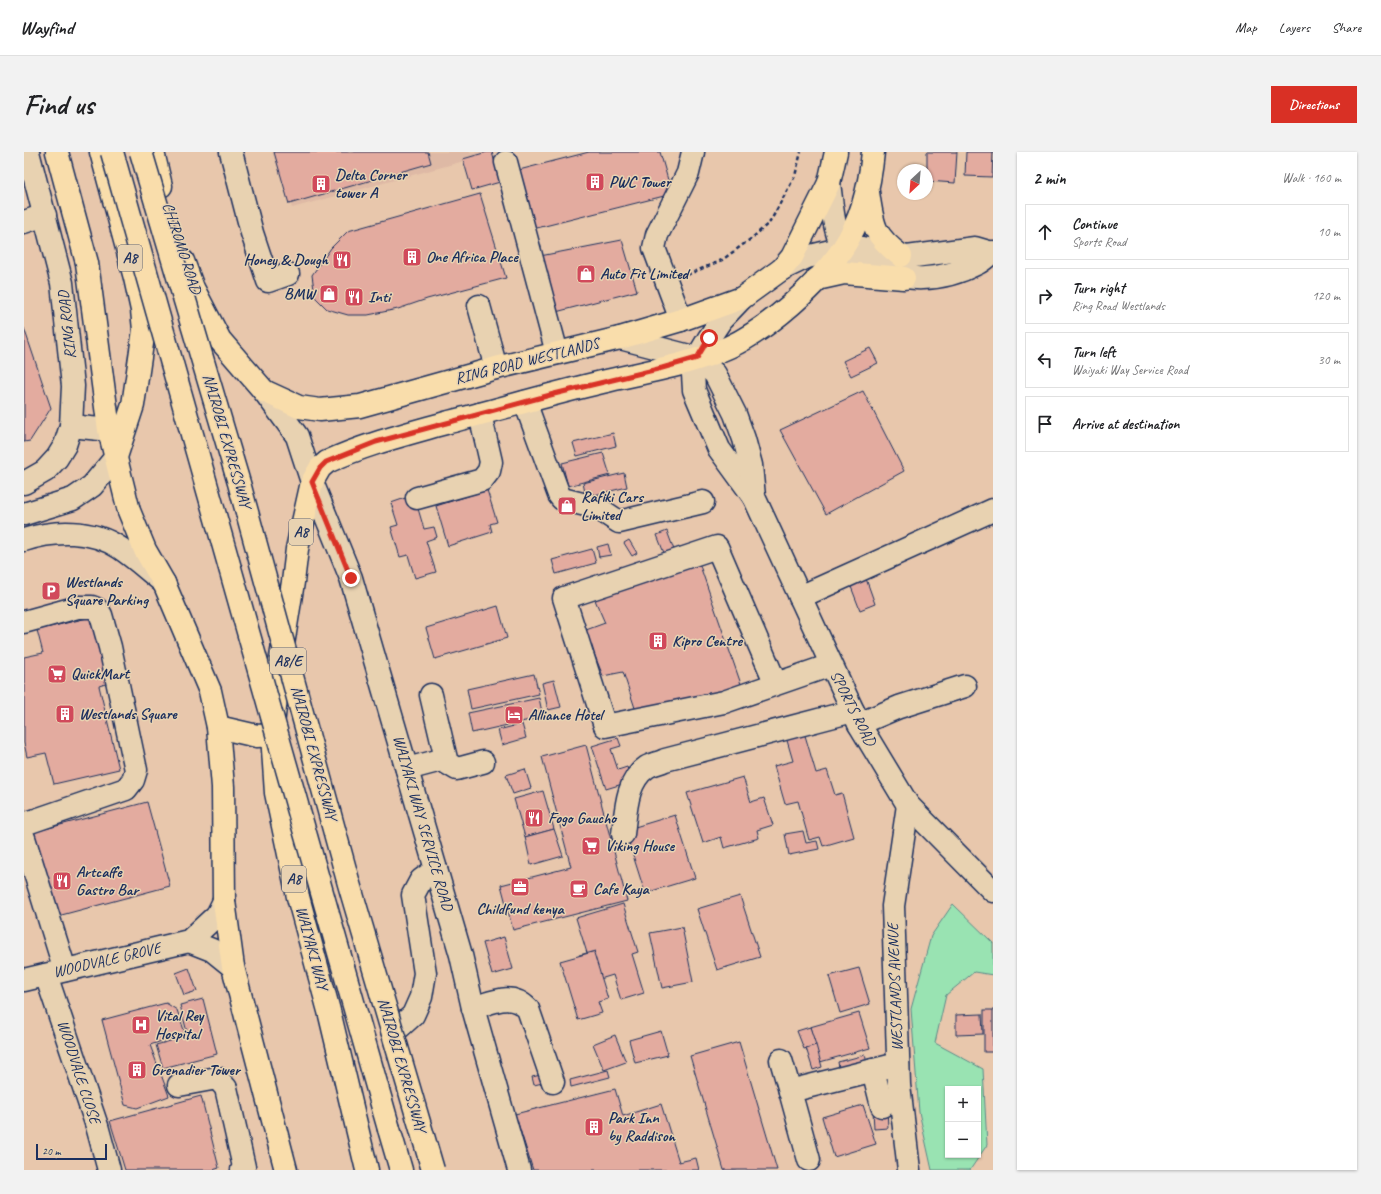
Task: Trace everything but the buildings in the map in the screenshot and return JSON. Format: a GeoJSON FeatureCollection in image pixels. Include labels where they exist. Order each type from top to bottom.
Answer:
{"type":"FeatureCollection","features":[{"type":"Feature","properties":{"kind":"main road"},"geometry":{"type":"LineString","coordinates":[[57,152],[87,263],[109,430],[133,524],[145,550],[164,583],[210,691],[218,727],[223,787],[224,901],[233,967],[286,1170]]}},
{"type":"Feature","properties":{"kind":"main road","name":"A8"},"geometry":{"type":"LineString","coordinates":[[101,152],[142,310],[143,336],[133,405],[116,457]]}},
{"type":"Feature","properties":{"kind":"main road","name":"NAIROBI EXPRESSWAY"},"geometry":{"type":"LineString","coordinates":[[112,152],[401,1170]]}},
{"type":"Feature","properties":{"kind":"main road","name":"NAIROBI EXPRESSWAY"},"geometry":{"type":"LineString","coordinates":[[141,152],[239,483],[349,884],[433,1170]]}},
{"type":"Feature","properties":{"kind":"main road","name":"CHIROMO ROAD"},"geometry":{"type":"LineString","coordinates":[[153,152],[179,251],[193,288],[220,340],[264,391]]}},
{"type":"Feature","properties":{"kind":"main road","name":"RING ROAD WESTLANDS"},"geometry":{"type":"LineString","coordinates":[[264,391],[299,407],[320,410],[360,406],[496,368],[620,338],[681,320],[742,298],[782,269],[792,257],[828,183],[836,152]]}},
{"type":"Feature","properties":{"kind":"main road"},"geometry":{"type":"LineString","coordinates":[[312,482],[320,468],[326,462],[376,442],[697,358],[729,347],[763,327],[778,316],[817,279],[843,248],[868,191],[873,152]]}},
{"type":"Feature","properties":{"kind":"main road"},"geometry":{"type":"LineString","coordinates":[[868,191],[876,232],[882,241],[901,256]]}},
{"type":"Feature","properties":{"kind":"main road"},"geometry":{"type":"LineString","coordinates":[[817,279],[844,273],[904,278]]}},
{"type":"Feature","properties":{"kind":"main road","name":"WAIYAKI WAY"},"geometry":{"type":"LineString","coordinates":[[312,482],[297,549],[279,670],[272,735],[276,793],[298,896],[329,1011],[367,1170]]}},
{"type":"Feature","properties":{"kind":"main road"},"geometry":{"type":"LineString","coordinates":[[218,727],[257,736],[272,735]]}},
{"type":"Feature","properties":{"kind":"street","name":"RING ROAD"},"geometry":{"type":"LineString","coordinates":[[24,483],[45,471],[65,445],[71,426],[73,386],[62,283],[28,152]]}},
{"type":"Feature","properties":{"kind":"street"},"geometry":{"type":"LineString","coordinates":[[231,152],[252,233],[268,281],[288,274]]}},
{"type":"Feature","properties":{"kind":"street"},"geometry":{"type":"LineString","coordinates":[[681,320],[655,252],[655,242],[688,173],[693,152]]}},
{"type":"Feature","properties":{"kind":"street"},"geometry":{"type":"LineString","coordinates":[[506,162],[557,353]]}},
{"type":"Feature","properties":{"kind":"street","name":"RING ROAD WESTLANDS"},"geometry":{"type":"LineString","coordinates":[[828,183],[834,216],[843,248]]}},
{"type":"Feature","properties":{"kind":"street"},"geometry":{"type":"LineString","coordinates":[[24,222],[45,215]]}},
{"type":"Feature","properties":{"kind":"street","name":"RING ROAD WESTLANDS"},"geometry":{"type":"LineString","coordinates":[[782,269],[807,257],[843,248],[857,247],[901,256],[933,255],[975,248],[992,253]]}},
{"type":"Feature","properties":{"kind":"street"},"geometry":{"type":"LineString","coordinates":[[843,248],[871,267],[888,274],[904,278],[926,278],[952,274],[980,262],[992,253]]}},
{"type":"Feature","properties":{"kind":"street","name":"SPORTS ROAD"},"geometry":{"type":"LineString","coordinates":[[742,298],[721,320],[697,358],[693,374],[694,390],[719,449],[754,497],[856,717],[908,805],[993,891]]}},
{"type":"Feature","properties":{"kind":"street"},"geometry":{"type":"LineString","coordinates":[[479,306],[496,368]]}},
{"type":"Feature","properties":{"kind":"street"},"geometry":{"type":"LineString","coordinates":[[620,338],[697,358]]}},
{"type":"Feature","properties":{"kind":"street","name":"WAIYAKI WAY SERVICE ROAD"},"geometry":{"type":"LineString","coordinates":[[264,391],[297,436],[312,482],[351,578],[461,955],[473,1008],[519,1170]]}},
{"type":"Feature","properties":{"kind":"street"},"geometry":{"type":"LineString","coordinates":[[525,402],[559,496],[562,499],[598,508],[619,522],[703,502]]}},
{"type":"Feature","properties":{"kind":"street"},"geometry":{"type":"LineString","coordinates":[[418,498],[482,480],[489,471],[491,462],[480,414]]}},
{"type":"Feature","properties":{"kind":"street"},"geometry":{"type":"LineString","coordinates":[[71,426],[109,430]]}},
{"type":"Feature","properties":{"kind":"street"},"geometry":{"type":"LineString","coordinates":[[24,514],[73,499],[92,486],[116,457]]}},
{"type":"Feature","properties":{"kind":"street"},"geometry":{"type":"LineString","coordinates":[[800,597],[993,510]]}},
{"type":"Feature","properties":{"kind":"street"},"geometry":{"type":"LineString","coordinates":[[24,540],[69,532],[102,539],[119,547],[164,583]]}},
{"type":"Feature","properties":{"kind":"street"},"geometry":{"type":"LineString","coordinates":[[776,684],[717,547],[564,598],[605,726],[724,702],[831,665]]}},
{"type":"Feature","properties":{"kind":"street"},"geometry":{"type":"LineString","coordinates":[[24,622],[78,607],[92,607],[101,615],[110,647],[136,770],[133,780],[126,790],[41,818],[24,822]]}},
{"type":"Feature","properties":{"kind":"street"},"geometry":{"type":"LineString","coordinates":[[623,834],[628,795],[635,778],[647,767],[665,760],[900,707],[965,686]]}},
{"type":"Feature","properties":{"kind":"street"},"geometry":{"type":"LineString","coordinates":[[431,695],[445,759],[451,767],[456,769],[483,762]]}},
{"type":"Feature","properties":{"kind":"street"},"geometry":{"type":"LineString","coordinates":[[407,769],[445,759]]}},
{"type":"Feature","properties":{"kind":"street","name":"WESTLANDS AVENUE"},"geometry":{"type":"LineString","coordinates":[[908,805],[893,906],[898,1064],[909,1170]]}},
{"type":"Feature","properties":{"kind":"street","name":"WOODVALE CLOSE"},"geometry":{"type":"LineString","coordinates":[[26,851],[56,973],[109,1170]]}},
{"type":"Feature","properties":{"kind":"street"},"geometry":{"type":"LineString","coordinates":[[393,1033],[413,1015],[421,997],[425,973],[412,895],[421,880],[436,869]]}},
{"type":"Feature","properties":{"kind":"street","name":"WOODVALE GROVE"},"geometry":{"type":"LineString","coordinates":[[24,980],[189,941],[217,915],[224,901]]}},
{"type":"Feature","properties":{"kind":"street"},"geometry":{"type":"LineString","coordinates":[[189,941],[212,950],[233,967]]}},
{"type":"Feature","properties":{"kind":"street"},"geometry":{"type":"LineString","coordinates":[[473,1008],[511,998],[522,1003],[528,1009],[552,1082]]}},
{"type":"Feature","properties":{"kind":"street"},"geometry":{"type":"LineString","coordinates":[[781,1060],[809,1160]]}},
{"type":"Feature","properties":{"kind":"street"},"geometry":{"type":"LineString","coordinates":[[790,1091],[898,1064]]}},
{"type":"Feature","properties":{"kind":"street"},"geometry":{"type":"LineString","coordinates":[[873,1070],[882,1106]]}},
{"type":"Feature","properties":{"kind":"street"},"geometry":{"type":"LineString","coordinates":[[179,1085],[217,1078],[226,1088],[240,1145],[244,1167],[242,1170]]}},
{"type":"Feature","properties":{"kind":"path"},"geometry":{"type":"LineString","coordinates":[[666,283],[722,260],[752,238],[770,222],[795,176],[801,152]]}},
{"type":"Feature","properties":{"kind":"shaded area","name":"Delta Corner tower A"},"geometry":{"type":"Polygon","coordinates":[[[272,152],[497,152],[292,208],[272,152]]]}},
{"type":"Feature","properties":{"kind":"green space"},"geometry":{"type":"Polygon","coordinates":[[[953,904],[993,943],[993,975],[974,972],[946,995],[935,1043],[983,1069],[987,1145],[981,1154],[981,1086],[945,1086],[945,1158],[978,1158],[970,1170],[932,1170],[919,1112],[911,1009],[931,936],[953,904]]]}},
{"type":"Feature","properties":{"kind":"place","name":"PWC Tower"},"geometry":{"type":"Point","coordinates":[595,182]}},
{"type":"Feature","properties":{"kind":"place","name":"Delta Corner tower A"},"geometry":{"type":"Point","coordinates":[321,184]}},
{"type":"Feature","properties":{"kind":"place","name":"One Africa Place"},"geometry":{"type":"Point","coordinates":[412,257]}},
{"type":"Feature","properties":{"kind":"place","name":"Honey & Dough"},"geometry":{"type":"Point","coordinates":[342,260]}},
{"type":"Feature","properties":{"kind":"place","name":"Auto Fit Limited"},"geometry":{"type":"Point","coordinates":[586,274]}},
{"type":"Feature","properties":{"kind":"place","name":"BMW"},"geometry":{"type":"Point","coordinates":[329,294]}},
{"type":"Feature","properties":{"kind":"place","name":"Inti"},"geometry":{"type":"Point","coordinates":[354,297]}},
{"type":"Feature","properties":{"kind":"place","name":"Rafiki Cars Limited"},"geometry":{"type":"Point","coordinates":[567,506]}},
{"type":"Feature","properties":{"kind":"place","name":"Westlands Square Parking"},"geometry":{"type":"Point","coordinates":[51,591]}},
{"type":"Feature","properties":{"kind":"place","name":"Kipro Centre"},"geometry":{"type":"Point","coordinates":[658,641]}},
{"type":"Feature","properties":{"kind":"place","name":"QuickMart"},"geometry":{"type":"Point","coordinates":[57,674]}},
{"type":"Feature","properties":{"kind":"place","name":"Westlands Square"},"geometry":{"type":"Point","coordinates":[65,714]}},
{"type":"Feature","properties":{"kind":"place","name":"Alliance Hotel"},"geometry":{"type":"Point","coordinates":[514,715]}},
{"type":"Feature","properties":{"kind":"place","name":"Fogo Gaucho"},"geometry":{"type":"Point","coordinates":[534,818]}},
{"type":"Feature","properties":{"kind":"place","name":"Viking House"},"geometry":{"type":"Point","coordinates":[591,846]}},
{"type":"Feature","properties":{"kind":"place","name":"Artcaffe Gastro Bar"},"geometry":{"type":"Point","coordinates":[62,881]}},
{"type":"Feature","properties":{"kind":"place","name":"Childfund kenya"},"geometry":{"type":"Point","coordinates":[520,887]}},
{"type":"Feature","properties":{"kind":"place","name":"Cafe Kaya"},"geometry":{"type":"Point","coordinates":[579,889]}},
{"type":"Feature","properties":{"kind":"place","name":"Vital Rey Hospital"},"geometry":{"type":"Point","coordinates":[141,1025]}},
{"type":"Feature","properties":{"kind":"place","name":"Grenadier Tower"},"geometry":{"type":"Point","coordinates":[137,1070]}},
{"type":"Feature","properties":{"kind":"place","name":"Park Inn by Raddison"},"geometry":{"type":"Point","coordinates":[594,1127]}},
{"type":"Feature","properties":{"kind":"route"},"geometry":{"type":"LineString","coordinates":[[351,578],[312,482],[320,468],[326,462],[376,442],[554,394],[697,358],[709,338]]}}]}
